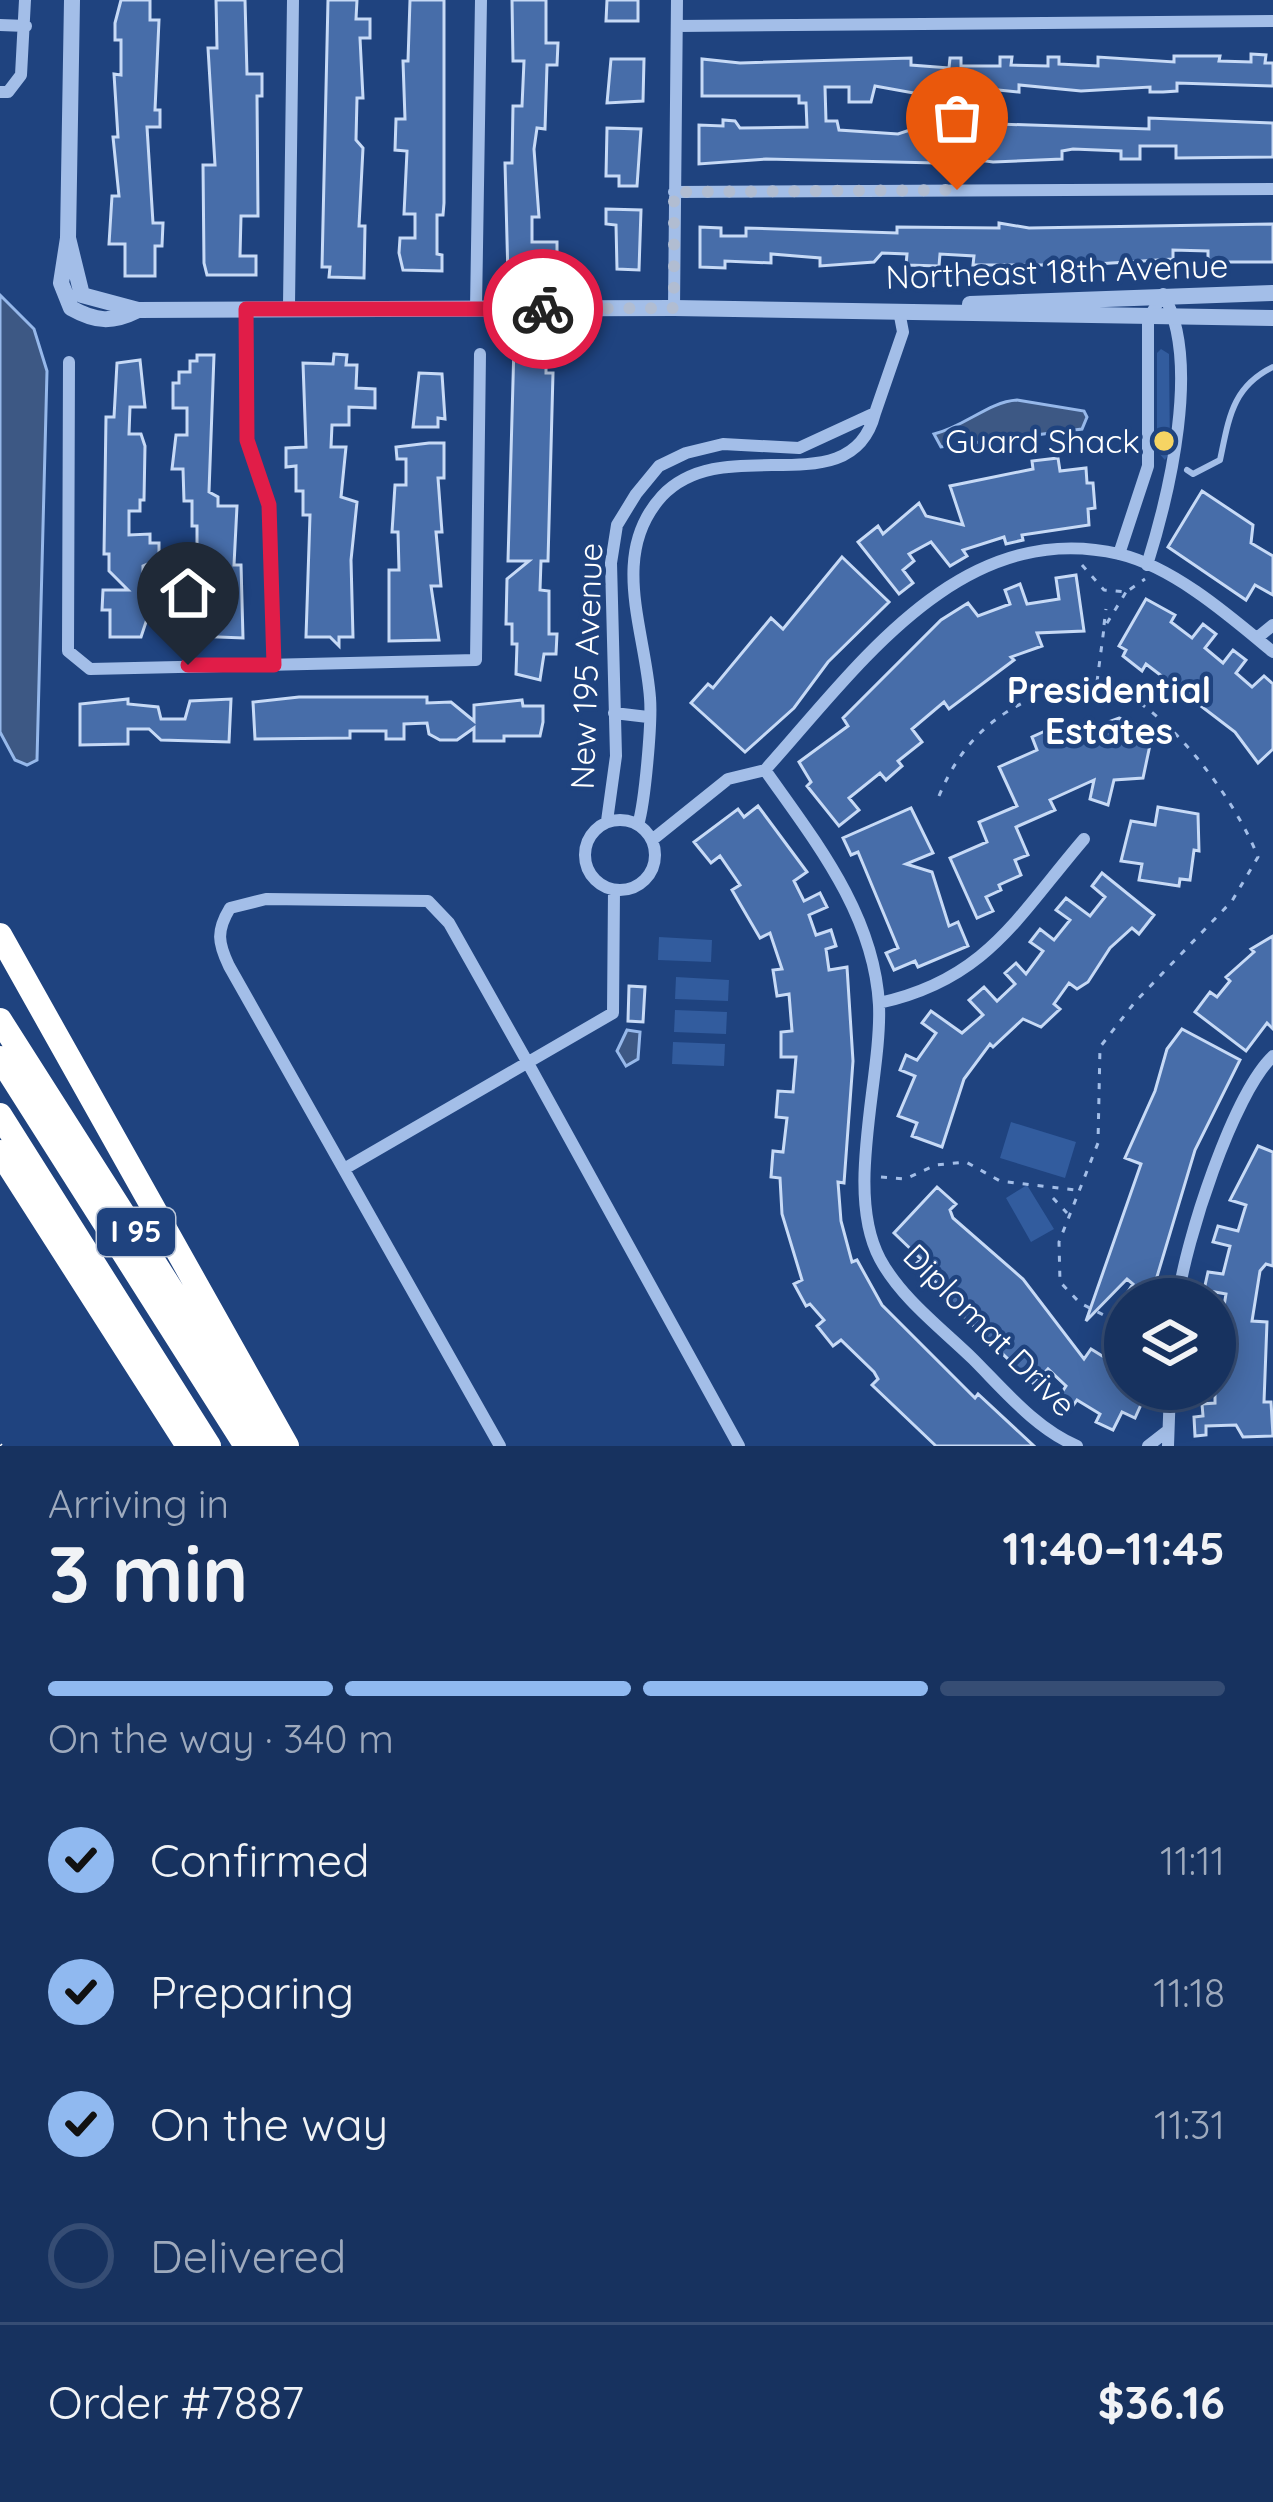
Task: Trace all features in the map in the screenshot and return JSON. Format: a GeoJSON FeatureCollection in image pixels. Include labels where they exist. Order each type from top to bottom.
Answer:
{"type":"FeatureCollection","features":[{"type":"Feature","properties":{"kind":"highway"},"geometry":{"type":"LineString","coordinates":[[0,935],[286,1446]]}},
{"type":"Feature","properties":{"kind":"highway","name":"I 95"},"geometry":{"type":"LineString","coordinates":[[0,1020],[272,1446]]}},
{"type":"Feature","properties":{"kind":"highway"},"geometry":{"type":"LineString","coordinates":[[0,1058],[246,1446]]}},
{"type":"Feature","properties":{"kind":"highway"},"geometry":{"type":"LineString","coordinates":[[0,1115],[209,1446]]}},
{"type":"Feature","properties":{"kind":"highway","name":"I 95"},"geometry":{"type":"LineString","coordinates":[[0,1152],[188,1446]]}},
{"type":"Feature","properties":{"kind":"street"},"geometry":{"type":"LineString","coordinates":[[0,92],[8,92],[21,75],[25,0]]}},
{"type":"Feature","properties":{"kind":"street","name":"Northeast 18th Avenue"},"geometry":{"type":"LineString","coordinates":[[72,0],[68,238],[82,295],[138,310],[290,305],[1273,318]]}},
{"type":"Feature","properties":{"kind":"street"},"geometry":{"type":"LineString","coordinates":[[290,305],[293,0]]}},
{"type":"Feature","properties":{"kind":"street"},"geometry":{"type":"LineString","coordinates":[[476,309],[481,0]]}},
{"type":"Feature","properties":{"kind":"street"},"geometry":{"type":"LineString","coordinates":[[674,308],[677,0]]}},
{"type":"Feature","properties":{"kind":"street"},"geometry":{"type":"LineString","coordinates":[[676,26],[1273,20]]}},
{"type":"Feature","properties":{"kind":"street"},"geometry":{"type":"LineString","coordinates":[[0,25],[26,26]]}},
{"type":"Feature","properties":{"kind":"street"},"geometry":{"type":"LineString","coordinates":[[674,192],[1273,189]]}},
{"type":"Feature","properties":{"kind":"street","name":"Northeast 18th Avenue"},"geometry":{"type":"LineString","coordinates":[[843,310],[1273,293]]}},
{"type":"Feature","properties":{"kind":"street"},"geometry":{"type":"LineString","coordinates":[[1119,554],[1147,472],[1148,319],[1163,294],[1178,319],[1180,472],[1150,566]]}},
{"type":"Feature","properties":{"kind":"street"},"geometry":{"type":"LineString","coordinates":[[246,309],[247,440],[269,505],[274,665]]}},
{"type":"Feature","properties":{"kind":"street","name":"New 195 Avenue"},"geometry":{"type":"LineString","coordinates":[[638,825],[648,717],[632,567],[637,532],[661,497],[684,477],[718,464],[807,466],[834,459],[871,431],[903,332],[898,311]]}},
{"type":"Feature","properties":{"kind":"street"},"geometry":{"type":"LineString","coordinates":[[70,362],[68,651],[90,669],[476,660],[480,354]]}},
{"type":"Feature","properties":{"kind":"street","name":"New 195 Avenue"},"geometry":{"type":"LineString","coordinates":[[608,821],[616,756],[617,637],[611,563],[617,525],[659,466],[723,444],[799,448],[875,413]]}},
{"type":"Feature","properties":{"kind":"street"},"geometry":{"type":"LineString","coordinates":[[1147,472],[1180,472]]}},
{"type":"Feature","properties":{"kind":"street"},"geometry":{"type":"LineString","coordinates":[[652,840],[728,779],[765,770],[898,623],[958,580],[1033,551],[1119,554],[1150,566],[1273,652]]}},
{"type":"Feature","properties":{"kind":"street"},"geometry":{"type":"LineString","coordinates":[[1257,638],[1273,625]]}},
{"type":"Feature","properties":{"kind":"street"},"geometry":{"type":"LineString","coordinates":[[614,713],[648,717]]}},
{"type":"Feature","properties":{"kind":"street","name":"Diplomat Drive"},"geometry":{"type":"LineString","coordinates":[[765,770],[834,868],[859,918],[879,1003],[867,1176],[871,1234],[896,1285],[1025,1410],[1077,1446]]}},
{"type":"Feature","properties":{"kind":"street"},"geometry":{"type":"LineString","coordinates":[[608,821],[638,825],[652,840],[655,858],[645,879],[614,890],[594,879],[585,859],[590,836],[608,821]]}},
{"type":"Feature","properties":{"kind":"street"},"geometry":{"type":"LineString","coordinates":[[879,1003],[918,995],[977,964],[1084,838]]}},
{"type":"Feature","properties":{"kind":"street"},"geometry":{"type":"LineString","coordinates":[[344,1169],[613,1013],[614,890]]}},
{"type":"Feature","properties":{"kind":"street"},"geometry":{"type":"LineString","coordinates":[[500,1446],[219,945],[218,927],[230,908],[266,899],[428,902],[448,923],[739,1446]]}},
{"type":"Feature","properties":{"kind":"street"},"geometry":{"type":"LineString","coordinates":[[1182,1278],[1194,1223],[1248,1091],[1273,1056]]}},
{"type":"Feature","properties":{"kind":"street"},"geometry":{"type":"LineString","coordinates":[[1148,1446],[1167,1439]]}},
{"type":"Feature","properties":{"kind":"lane"},"geometry":{"type":"LineString","coordinates":[[1180,472],[1193,474],[1220,460],[1234,398],[1249,379],[1273,367]]}},
{"type":"Feature","properties":{"kind":"path"},"geometry":{"type":"LineString","coordinates":[[1082,565],[1088,578],[1109,592],[1126,592]]}},
{"type":"Feature","properties":{"kind":"path"},"geometry":{"type":"LineString","coordinates":[[1104,628],[1126,592],[1150,566]]}},
{"type":"Feature","properties":{"kind":"path"},"geometry":{"type":"LineString","coordinates":[[1096,683],[1106,609]]}},
{"type":"Feature","properties":{"kind":"path"},"geometry":{"type":"LineString","coordinates":[[939,796],[950,769],[999,714],[1066,685],[1096,683],[1131,698],[1207,766],[1245,825],[1258,857],[1232,902],[1135,1002],[1100,1047],[1098,1143],[1059,1242],[1060,1282],[1080,1303],[1104,1315]]}},
{"type":"Feature","properties":{"kind":"path"},"geometry":{"type":"LineString","coordinates":[[867,1176],[905,1179],[936,1165],[966,1162],[1000,1181],[1023,1180],[1056,1190],[1076,1190]]}},
{"type":"Feature","properties":{"kind":"path"},"geometry":{"type":"LineString","coordinates":[[1056,1190],[1053,1199],[1068,1214]]}},
{"type":"Feature","properties":{"kind":"shaded area"},"geometry":{"type":"Polygon","coordinates":[[[0,295],[34,329],[47,371],[37,760],[27,765],[15,760],[0,732],[0,295]]]}},
{"type":"Feature","properties":{"kind":"shaded area"},"geometry":{"type":"Polygon","coordinates":[[[1161,349],[1169,354],[1170,452],[1165,460],[1157,451],[1157,353],[1161,349]]]}},
{"type":"Feature","properties":{"kind":"shaded area"},"geometry":{"type":"Polygon","coordinates":[[[1017,400],[1084,411],[1087,417],[1082,429],[941,447],[934,434],[996,405],[1017,400]]]}},
{"type":"Feature","properties":{"kind":"shaded area"},"geometry":{"type":"Polygon","coordinates":[[[659,937],[712,940],[711,962],[658,960],[659,937]]]}},
{"type":"Feature","properties":{"kind":"shaded area"},"geometry":{"type":"Polygon","coordinates":[[[676,977],[729,980],[728,1001],[675,999],[676,977]]]}},
{"type":"Feature","properties":{"kind":"shaded area"},"geometry":{"type":"Polygon","coordinates":[[[675,1010],[727,1012],[726,1034],[674,1032],[675,1010]]]}},
{"type":"Feature","properties":{"kind":"shaded area"},"geometry":{"type":"Polygon","coordinates":[[[627,1030],[640,1032],[638,1059],[626,1066],[617,1051],[627,1030]]]}},
{"type":"Feature","properties":{"kind":"shaded area"},"geometry":{"type":"Polygon","coordinates":[[[673,1042],[725,1044],[724,1066],[672,1064],[673,1042]]]}},
{"type":"Feature","properties":{"kind":"shaded area"},"geometry":{"type":"Polygon","coordinates":[[[1011,1122],[1076,1142],[1065,1178],[1000,1158],[1011,1122]]]}},
{"type":"Feature","properties":{"kind":"shaded area"},"geometry":{"type":"Polygon","coordinates":[[[1027,1185],[1054,1229],[1031,1242],[1006,1198],[1027,1185]]]}},
{"type":"Feature","properties":{"kind":"building"},"geometry":{"type":"Polygon","coordinates":[[[121,0],[150,0],[150,20],[159,20],[155,110],[160,110],[160,127],[147,127],[153,223],[163,223],[162,246],[155,246],[155,276],[125,276],[125,244],[109,244],[112,196],[119,196],[113,137],[118,137],[114,74],[121,75],[121,40],[115,40],[115,23],[121,0]]]}},
{"type":"Feature","properties":{"kind":"building"},"geometry":{"type":"Polygon","coordinates":[[[216,0],[245,0],[247,74],[262,74],[262,96],[257,96],[258,216],[241,216],[240,256],[256,256],[256,275],[207,275],[204,263],[203,165],[215,165],[208,48],[217,48],[216,0]]]}},
{"type":"Feature","properties":{"kind":"building"},"geometry":{"type":"Polygon","coordinates":[[[328,0],[357,0],[356,19],[370,19],[370,38],[360,38],[363,98],[357,98],[356,140],[363,148],[359,226],[365,226],[364,278],[329,277],[330,267],[322,267],[328,0]]]}},
{"type":"Feature","properties":{"kind":"building"},"geometry":{"type":"Polygon","coordinates":[[[410,0],[444,0],[444,203],[443,215],[437,215],[442,271],[403,270],[399,253],[400,238],[415,238],[415,214],[404,214],[407,151],[395,150],[396,119],[405,119],[403,61],[408,61],[410,0]]]}},
{"type":"Feature","properties":{"kind":"building"},"geometry":{"type":"Polygon","coordinates":[[[512,0],[546,0],[546,43],[558,43],[557,65],[547,65],[545,129],[537,128],[539,217],[532,217],[532,242],[557,242],[557,279],[508,277],[505,163],[512,163],[513,106],[522,106],[524,61],[513,61],[512,0]]]}},
{"type":"Feature","properties":{"kind":"building"},"geometry":{"type":"Polygon","coordinates":[[[607,0],[638,0],[638,21],[606,21],[607,0]]]}},
{"type":"Feature","properties":{"kind":"building"},"geometry":{"type":"Polygon","coordinates":[[[1251,54],[1266,55],[1265,63],[1273,63],[1273,86],[1177,83],[1177,91],[1150,92],[1150,87],[1081,91],[1019,85],[1019,92],[968,87],[968,93],[941,93],[941,98],[875,86],[871,102],[849,102],[849,87],[825,87],[826,121],[837,121],[839,130],[898,134],[922,126],[998,124],[1149,129],[1149,118],[1273,123],[1273,157],[1176,158],[1176,146],[1140,146],[1140,159],[1121,159],[1121,151],[1073,149],[1062,151],[1062,159],[993,162],[936,154],[936,163],[766,159],[699,164],[699,125],[723,126],[723,120],[735,121],[740,128],[807,127],[806,103],[799,103],[799,96],[702,96],[702,59],[740,63],[911,58],[911,65],[949,68],[950,58],[961,58],[961,66],[1000,66],[1000,57],[1012,57],[1011,65],[1048,66],[1048,57],[1059,57],[1059,64],[1098,66],[1098,57],[1174,62],[1174,56],[1220,56],[1219,61],[1251,62],[1251,54]]]}},
{"type":"Feature","properties":{"kind":"building"},"geometry":{"type":"Polygon","coordinates":[[[611,59],[644,59],[643,101],[607,103],[611,59]]]}},
{"type":"Feature","properties":{"kind":"building"},"geometry":{"type":"Polygon","coordinates":[[[607,128],[641,129],[637,186],[619,186],[619,176],[606,176],[607,128]]]}},
{"type":"Feature","properties":{"kind":"building"},"geometry":{"type":"Polygon","coordinates":[[[606,209],[641,210],[639,270],[617,269],[616,225],[606,224],[606,209]]]}},
{"type":"Feature","properties":{"kind":"building"},"geometry":{"type":"Polygon","coordinates":[[[999,223],[1029,228],[1273,224],[1273,262],[1208,262],[1208,251],[1173,250],[1173,259],[1081,265],[973,265],[974,256],[940,254],[939,266],[906,265],[907,254],[882,253],[874,262],[820,266],[820,258],[771,254],[771,263],[725,261],[725,268],[700,267],[700,227],[721,228],[721,236],[746,236],[746,228],[897,233],[897,227],[999,228],[999,223]]]}},
{"type":"Feature","properties":{"kind":"building"},"geometry":{"type":"Polygon","coordinates":[[[514,345],[536,346],[535,362],[546,362],[546,373],[553,373],[548,561],[541,561],[540,590],[549,591],[549,634],[557,634],[556,654],[544,654],[540,680],[516,674],[517,644],[512,644],[512,624],[506,624],[507,579],[529,561],[508,561],[514,345]]]}},
{"type":"Feature","properties":{"kind":"building"},"geometry":{"type":"Polygon","coordinates":[[[334,354],[347,355],[346,365],[357,365],[356,388],[375,389],[375,408],[349,407],[349,425],[332,425],[331,447],[346,447],[341,497],[357,502],[351,560],[353,637],[339,637],[339,646],[330,637],[306,637],[310,515],[303,515],[303,491],[296,491],[296,466],[286,467],[286,448],[306,447],[303,363],[333,364],[334,354]]]}},
{"type":"Feature","properties":{"kind":"building"},"geometry":{"type":"Polygon","coordinates":[[[197,355],[214,355],[209,492],[218,497],[218,506],[237,506],[234,565],[241,565],[243,638],[194,636],[194,617],[207,617],[208,583],[186,583],[185,565],[197,565],[197,526],[192,526],[192,501],[184,501],[183,469],[172,469],[176,435],[187,435],[187,408],[173,408],[173,383],[179,383],[179,372],[190,372],[190,361],[197,361],[197,355]]]}},
{"type":"Feature","properties":{"kind":"building"},"geometry":{"type":"Polygon","coordinates":[[[140,360],[145,407],[130,407],[129,434],[141,434],[145,446],[144,500],[140,500],[140,511],[129,511],[129,535],[150,534],[150,543],[159,543],[159,559],[143,566],[143,590],[168,590],[168,604],[152,604],[141,637],[110,637],[110,610],[102,610],[103,590],[128,590],[109,571],[109,554],[104,554],[106,417],[114,417],[117,363],[140,360]]]}},
{"type":"Feature","properties":{"kind":"building"},"geometry":{"type":"Polygon","coordinates":[[[419,373],[442,374],[445,419],[438,418],[438,427],[413,427],[419,373]]]}},
{"type":"Feature","properties":{"kind":"building"},"geometry":{"type":"Polygon","coordinates":[[[444,443],[444,478],[438,478],[442,532],[436,532],[441,586],[431,586],[439,640],[389,641],[389,570],[399,570],[398,532],[392,532],[395,485],[406,485],[406,459],[397,459],[396,447],[444,443]]]}},
{"type":"Feature","properties":{"kind":"building"},"geometry":{"type":"Polygon","coordinates":[[[1058,458],[1060,471],[1086,468],[1087,483],[1093,483],[1095,508],[1088,509],[1089,525],[1022,535],[1023,540],[1006,544],[1004,537],[963,550],[967,556],[950,566],[931,542],[909,554],[914,561],[903,570],[913,583],[899,594],[858,542],[878,526],[883,534],[919,503],[926,516],[963,525],[950,486],[1033,469],[1032,461],[1058,458]]]}},
{"type":"Feature","properties":{"kind":"building"},"geometry":{"type":"Polygon","coordinates":[[[1202,491],[1253,525],[1251,543],[1273,556],[1273,595],[1255,585],[1246,600],[1168,547],[1202,491]]]}},
{"type":"Feature","properties":{"kind":"building"},"geometry":{"type":"Polygon","coordinates":[[[842,557],[889,602],[828,662],[794,708],[745,752],[691,703],[708,684],[713,688],[771,618],[783,629],[842,557]]]}},
{"type":"Feature","properties":{"kind":"building"},"geometry":{"type":"Polygon","coordinates":[[[1076,575],[1084,631],[1037,633],[1042,646],[1011,657],[1014,660],[949,709],[944,702],[912,729],[922,742],[898,761],[902,766],[886,780],[880,773],[849,798],[859,810],[839,826],[807,786],[811,782],[799,762],[848,726],[843,718],[941,620],[968,603],[978,616],[1010,604],[1005,590],[1020,584],[1027,604],[1059,599],[1056,578],[1076,575]]]}},
{"type":"Feature","properties":{"kind":"building"},"geometry":{"type":"Polygon","coordinates":[[[1146,599],[1175,615],[1171,622],[1192,638],[1203,624],[1216,634],[1205,648],[1223,663],[1233,650],[1246,660],[1236,673],[1252,687],[1264,676],[1273,684],[1273,749],[1258,763],[1235,732],[1146,664],[1142,671],[1123,656],[1126,650],[1119,646],[1146,599]]]}},
{"type":"Feature","properties":{"kind":"building"},"geometry":{"type":"Polygon","coordinates":[[[299,697],[427,697],[427,703],[451,702],[474,721],[474,705],[522,700],[523,706],[543,706],[543,722],[540,736],[504,736],[504,741],[474,741],[474,728],[457,740],[440,740],[429,734],[427,723],[404,724],[404,739],[386,739],[386,731],[350,731],[350,738],[255,739],[253,702],[299,697]]]}},
{"type":"Feature","properties":{"kind":"building"},"geometry":{"type":"Polygon","coordinates":[[[128,699],[128,704],[158,707],[161,719],[185,719],[190,701],[231,699],[229,742],[161,740],[149,729],[128,729],[128,744],[80,745],[80,704],[128,699]]]}},
{"type":"Feature","properties":{"kind":"building"},"geometry":{"type":"Polygon","coordinates":[[[1119,718],[1139,726],[1136,742],[1150,745],[1143,778],[1114,780],[1108,805],[1090,799],[1094,780],[1050,800],[1055,810],[1016,827],[1028,855],[1015,860],[1021,875],[986,897],[993,911],[977,918],[950,858],[987,842],[979,822],[1017,806],[999,767],[1037,750],[1032,737],[1054,727],[1057,735],[1064,732],[1067,737],[1119,718]]]}},
{"type":"Feature","properties":{"kind":"building"},"geometry":{"type":"Polygon","coordinates":[[[758,806],[807,872],[794,881],[804,901],[820,893],[827,907],[809,915],[816,935],[831,930],[836,946],[826,949],[829,970],[847,967],[853,1061],[844,1183],[838,1182],[841,1221],[852,1262],[857,1260],[882,1305],[975,1398],[978,1394],[1034,1446],[936,1446],[872,1385],[878,1379],[874,1372],[841,1340],[833,1346],[817,1326],[824,1320],[810,1304],[806,1306],[794,1284],[802,1280],[782,1214],[780,1178],[771,1177],[773,1151],[783,1152],[787,1118],[776,1117],[778,1091],[793,1092],[796,1057],[781,1057],[781,1032],[792,1031],[789,994],[777,996],[773,970],[782,969],[770,933],[760,938],[732,890],[740,885],[720,856],[711,863],[694,842],[738,809],[744,817],[758,806]]]}},
{"type":"Feature","properties":{"kind":"building"},"geometry":{"type":"Polygon","coordinates":[[[1158,807],[1198,814],[1199,851],[1194,850],[1190,880],[1180,879],[1179,886],[1139,880],[1142,864],[1121,861],[1131,821],[1155,825],[1158,807]]]}},
{"type":"Feature","properties":{"kind":"building"},"geometry":{"type":"Polygon","coordinates":[[[911,808],[933,853],[906,864],[932,872],[949,926],[958,922],[968,946],[918,967],[915,961],[894,970],[886,953],[898,948],[858,852],[851,855],[843,838],[911,808]]]}},
{"type":"Feature","properties":{"kind":"building"},"geometry":{"type":"Polygon","coordinates":[[[1102,873],[1154,915],[1139,934],[1132,928],[1110,948],[1088,982],[1077,989],[1069,983],[1054,1004],[1060,1009],[1041,1027],[1023,1019],[993,1047],[990,1044],[964,1079],[942,1147],[912,1136],[917,1123],[898,1116],[915,1076],[900,1070],[906,1055],[917,1060],[936,1033],[922,1023],[931,1011],[962,1033],[983,1015],[969,1000],[984,987],[997,1001],[1015,984],[1005,973],[1016,963],[1026,974],[1043,951],[1030,942],[1040,929],[1054,940],[1070,920],[1056,910],[1066,898],[1090,916],[1105,897],[1092,886],[1102,873]]]}},
{"type":"Feature","properties":{"kind":"building"},"geometry":{"type":"Polygon","coordinates":[[[1273,936],[1273,1029],[1267,1023],[1246,1051],[1195,1012],[1210,992],[1217,997],[1230,981],[1226,977],[1254,952],[1251,949],[1273,936]]]}},
{"type":"Feature","properties":{"kind":"building"},"geometry":{"type":"Polygon","coordinates":[[[629,986],[645,987],[643,1022],[628,1021],[629,986]]]}},
{"type":"Feature","properties":{"kind":"building"},"geometry":{"type":"Polygon","coordinates":[[[1182,1029],[1240,1060],[1195,1150],[1157,1278],[1104,1278],[1104,1303],[1086,1321],[1141,1164],[1125,1158],[1155,1091],[1167,1049],[1182,1029]]]}},
{"type":"Feature","properties":{"kind":"building"},"geometry":{"type":"Polygon","coordinates":[[[1258,1146],[1273,1152],[1273,1266],[1266,1264],[1260,1271],[1252,1321],[1267,1322],[1264,1402],[1271,1402],[1273,1436],[1243,1437],[1236,1425],[1206,1426],[1206,1435],[1195,1436],[1194,1417],[1203,1416],[1202,1410],[1236,1410],[1236,1278],[1207,1278],[1208,1272],[1223,1274],[1230,1246],[1213,1242],[1218,1226],[1238,1231],[1246,1205],[1230,1200],[1258,1146]]]}},
{"type":"Feature","properties":{"kind":"building"},"geometry":{"type":"Polygon","coordinates":[[[937,1187],[956,1204],[950,1210],[953,1218],[1023,1279],[1084,1359],[1091,1349],[1104,1357],[1104,1410],[1139,1410],[1135,1418],[1122,1412],[1113,1430],[1096,1422],[1100,1414],[1077,1400],[1068,1413],[1054,1404],[1066,1386],[1048,1369],[1034,1384],[939,1293],[943,1289],[916,1264],[921,1259],[894,1233],[937,1187]]]}},
{"type":"Feature","properties":{"kind":"way so far"},"geometry":{"type":"LineString","coordinates":[[543,309],[674,308],[674,192],[957,190]]}},
{"type":"Feature","properties":{"kind":"place","name":"Guard Shack"},"geometry":{"type":"Point","coordinates":[1164,441]}},
{"type":"Feature","properties":{"kind":"district","name":"Presidential Estates"},"geometry":{"type":"Point","coordinates":[1109,710]}},
{"type":"Feature","properties":{"kind":"route"},"geometry":{"type":"LineString","coordinates":[[188,665],[274,665],[269,505],[247,440],[246,309],[290,305],[543,309]]}}]}
